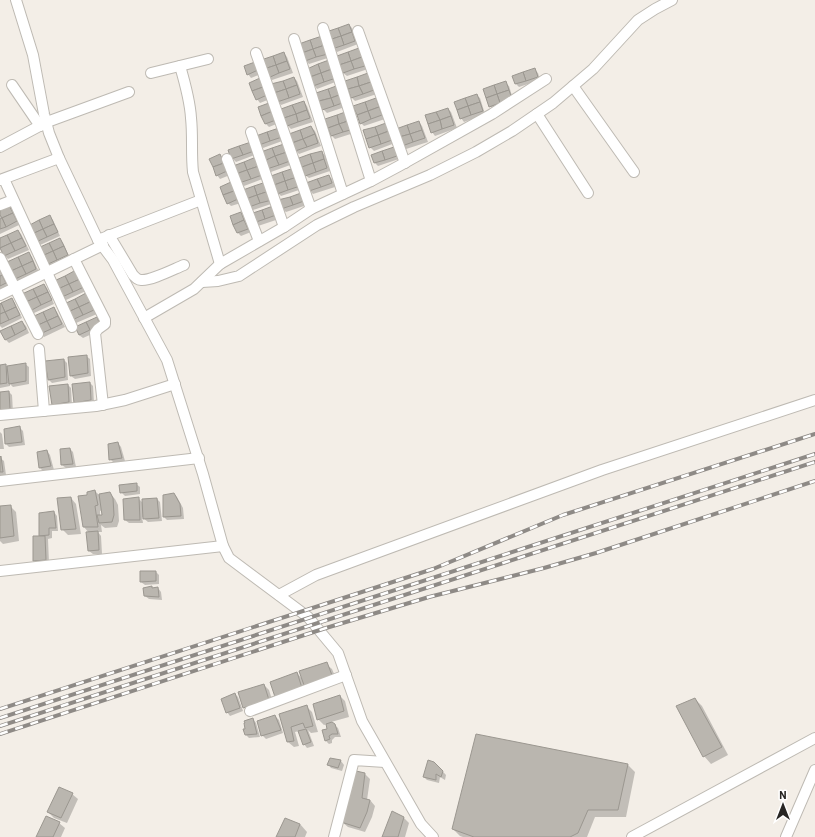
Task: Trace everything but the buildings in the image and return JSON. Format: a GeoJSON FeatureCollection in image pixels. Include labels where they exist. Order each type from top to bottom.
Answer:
{"type":"FeatureCollection","features":[{"type":"Feature","properties":{"kind":"street"},"geometry":{"type":"LineString","coordinates":[[16,0],[33,55],[43,124]]}},
{"type":"Feature","properties":{"kind":"street"},"geometry":{"type":"LineString","coordinates":[[202,282],[218,281],[239,276],[317,225],[354,207],[430,175],[476,152],[553,103],[593,69],[638,20],[672,0]]}},
{"type":"Feature","properties":{"kind":"street"},"geometry":{"type":"LineString","coordinates":[[323,28],[371,181]]}},
{"type":"Feature","properties":{"kind":"street"},"geometry":{"type":"LineString","coordinates":[[358,31],[405,163]]}},
{"type":"Feature","properties":{"kind":"street"},"geometry":{"type":"LineString","coordinates":[[294,39],[343,194]]}},
{"type":"Feature","properties":{"kind":"street"},"geometry":{"type":"LineString","coordinates":[[256,53],[311,209]]}},
{"type":"Feature","properties":{"kind":"street"},"geometry":{"type":"LineString","coordinates":[[151,73],[208,59]]}},
{"type":"Feature","properties":{"kind":"street"},"geometry":{"type":"LineString","coordinates":[[180,66],[192,119],[191,156],[193,172],[220,264]]}},
{"type":"Feature","properties":{"kind":"street"},"geometry":{"type":"LineString","coordinates":[[144,318],[179,299],[202,282],[220,264],[284,227],[311,209],[371,181],[405,163],[492,114],[546,79]]}},
{"type":"Feature","properties":{"kind":"street"},"geometry":{"type":"LineString","coordinates":[[12,85],[43,124],[101,242],[113,260],[167,360],[199,458],[223,546],[229,558],[308,617],[338,653],[362,721],[420,824],[433,837]]}},
{"type":"Feature","properties":{"kind":"street"},"geometry":{"type":"LineString","coordinates":[[573,86],[634,172]]}},
{"type":"Feature","properties":{"kind":"street"},"geometry":{"type":"LineString","coordinates":[[1,146],[43,124],[129,92]]}},
{"type":"Feature","properties":{"kind":"street"},"geometry":{"type":"LineString","coordinates":[[537,114],[588,193]]}},
{"type":"Feature","properties":{"kind":"street"},"geometry":{"type":"LineString","coordinates":[[251,132],[284,227]]}},
{"type":"Feature","properties":{"kind":"street"},"geometry":{"type":"LineString","coordinates":[[59,158],[2,179],[72,327]]}},
{"type":"Feature","properties":{"kind":"street"},"geometry":{"type":"LineString","coordinates":[[227,159],[259,241]]}},
{"type":"Feature","properties":{"kind":"street"},"geometry":{"type":"LineString","coordinates":[[0,206],[13,200]]}},
{"type":"Feature","properties":{"kind":"street"},"geometry":{"type":"LineString","coordinates":[[0,295],[74,259],[101,242],[109,235],[201,200]]}},
{"type":"Feature","properties":{"kind":"street"},"geometry":{"type":"LineString","coordinates":[[109,235],[133,275],[137,279],[148,279],[184,266]]}},
{"type":"Feature","properties":{"kind":"street"},"geometry":{"type":"LineString","coordinates":[[0,258],[38,334]]}},
{"type":"Feature","properties":{"kind":"street"},"geometry":{"type":"LineString","coordinates":[[74,259],[105,320],[105,324],[95,333],[103,405]]}},
{"type":"Feature","properties":{"kind":"street"},"geometry":{"type":"LineString","coordinates":[[39,350],[44,411]]}},
{"type":"Feature","properties":{"kind":"street"},"geometry":{"type":"LineString","coordinates":[[0,415],[103,405],[175,384]]}},
{"type":"Feature","properties":{"kind":"street"},"geometry":{"type":"LineString","coordinates":[[279,595],[316,575],[602,470],[815,400]]}},
{"type":"Feature","properties":{"kind":"street"},"geometry":{"type":"LineString","coordinates":[[0,481],[199,458]]}},
{"type":"Feature","properties":{"kind":"street"},"geometry":{"type":"LineString","coordinates":[[0,571],[223,546]]}},
{"type":"Feature","properties":{"kind":"street"},"geometry":{"type":"LineString","coordinates":[[250,711],[346,675]]}},
{"type":"Feature","properties":{"kind":"street"},"geometry":{"type":"LineString","coordinates":[[632,837],[815,738]]}},
{"type":"Feature","properties":{"kind":"street"},"geometry":{"type":"LineString","coordinates":[[334,837],[354,760],[386,762]]}},
{"type":"Feature","properties":{"kind":"street"},"geometry":{"type":"LineString","coordinates":[[786,837],[815,770]]}},
{"type":"Feature","properties":{"kind":"railway"},"geometry":{"type":"LineString","coordinates":[[0,709],[433,569],[563,515],[815,434]]}},
{"type":"Feature","properties":{"kind":"railway"},"geometry":{"type":"LineString","coordinates":[[0,718],[815,454]]}},
{"type":"Feature","properties":{"kind":"railway"},"geometry":{"type":"LineString","coordinates":[[0,726],[815,462]]}},
{"type":"Feature","properties":{"kind":"railway"},"geometry":{"type":"LineString","coordinates":[[0,734],[326,628],[429,597],[544,568],[596,553],[815,481]]}}]}
